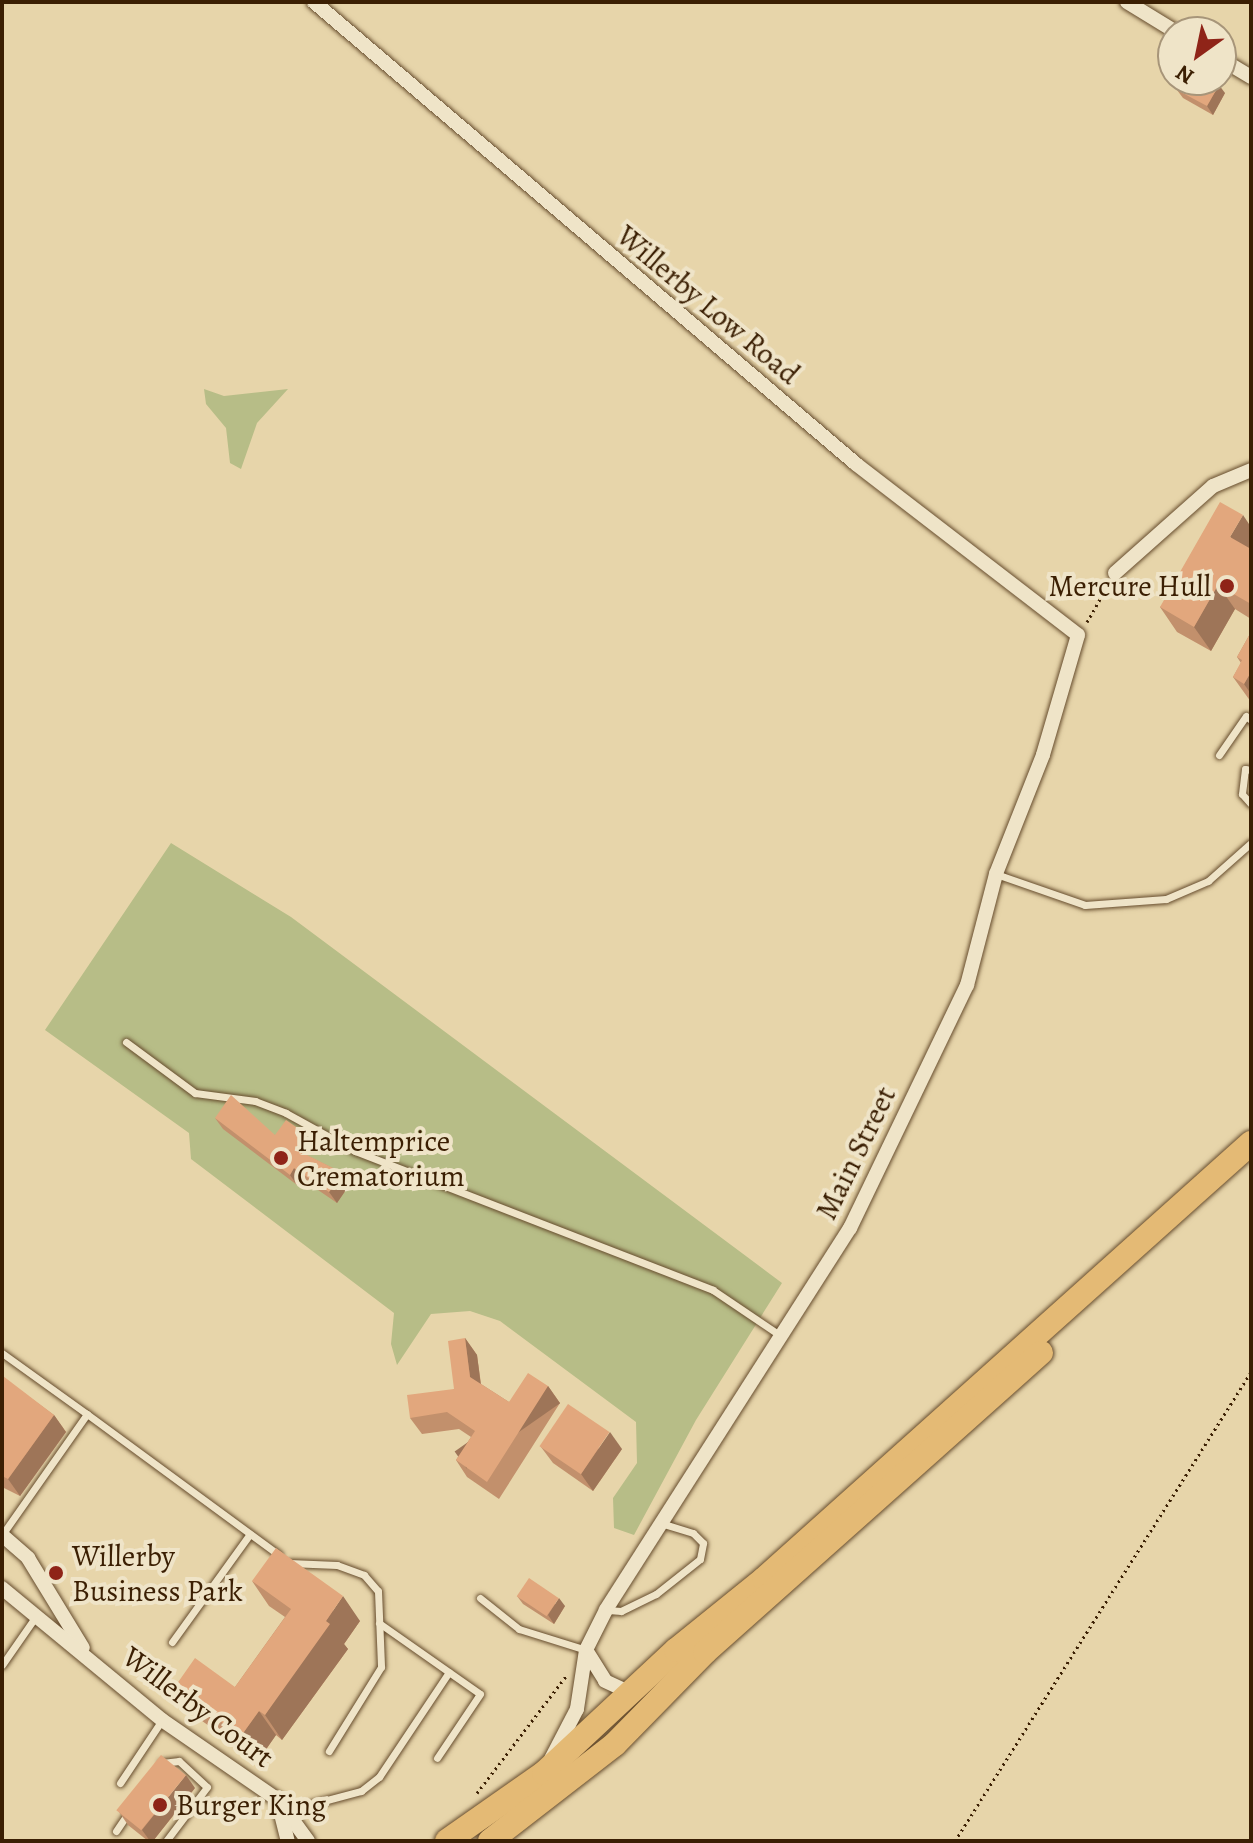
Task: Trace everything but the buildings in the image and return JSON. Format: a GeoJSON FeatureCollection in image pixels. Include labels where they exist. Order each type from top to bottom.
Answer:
{"type":"FeatureCollection","features":[{"type":"Feature","properties":{"kind":"highway"},"geometry":{"type":"LineString","coordinates":[[447,1841],[544,1773],[1251,1143]]}},
{"type":"Feature","properties":{"kind":"highway"},"geometry":{"type":"LineString","coordinates":[[490,1841],[615,1744],[705,1652],[1251,1164]]}},
{"type":"Feature","properties":{"kind":"street","name":"Willerby Low Road"},"geometry":{"type":"LineString","coordinates":[[314,2],[856,464],[1078,635]]}},
{"type":"Feature","properties":{"kind":"street"},"geometry":{"type":"LineString","coordinates":[[1127,2],[1157,20]]}},
{"type":"Feature","properties":{"kind":"street"},"geometry":{"type":"LineString","coordinates":[[1115,573],[1213,486],[1251,470]]}},
{"type":"Feature","properties":{"kind":"street","name":"Main Street"},"geometry":{"type":"LineString","coordinates":[[544,1773],[577,1709],[586,1650],[606,1610],[850,1228],[967,985],[996,874],[1043,755],[1078,635]]}},
{"type":"Feature","properties":{"kind":"street","name":"Willerby Court"},"geometry":{"type":"LineString","coordinates":[[2,1535],[28,1558],[88,1656]]}},
{"type":"Feature","properties":{"kind":"street","name":"Willerby Court"},"geometry":{"type":"LineString","coordinates":[[2,1588],[162,1720],[278,1800],[308,1841]]}},
{"type":"Feature","properties":{"kind":"street"},"geometry":{"type":"LineString","coordinates":[[586,1650],[605,1681],[631,1693]]}},
{"type":"Feature","properties":{"kind":"street","name":"Willerby Court"},"geometry":{"type":"LineString","coordinates":[[278,1800],[288,1841]]}},
{"type":"Feature","properties":{"kind":"lane"},"geometry":{"type":"LineString","coordinates":[[1219,755],[1246,716],[1251,720]]}},
{"type":"Feature","properties":{"kind":"lane"},"geometry":{"type":"LineString","coordinates":[[1251,770],[1245,769],[1242,794],[1251,804]]}},
{"type":"Feature","properties":{"kind":"lane"},"geometry":{"type":"LineString","coordinates":[[996,874],[1085,905],[1166,899],[1208,881],[1251,843]]}},
{"type":"Feature","properties":{"kind":"lane"},"geometry":{"type":"LineString","coordinates":[[126,1042],[195,1093],[255,1101],[286,1113],[369,1157],[713,1290],[781,1336]]}},
{"type":"Feature","properties":{"kind":"lane"},"geometry":{"type":"LineString","coordinates":[[2,1353],[290,1564],[337,1565],[364,1575],[378,1591],[381,1667],[329,1751]]}},
{"type":"Feature","properties":{"kind":"lane"},"geometry":{"type":"LineString","coordinates":[[2,1535],[87,1414]]}},
{"type":"Feature","properties":{"kind":"lane"},"geometry":{"type":"LineString","coordinates":[[606,1610],[621,1611],[656,1594],[700,1559],[703,1543],[693,1533],[663,1524]]}},
{"type":"Feature","properties":{"kind":"lane"},"geometry":{"type":"LineString","coordinates":[[172,1642],[250,1534]]}},
{"type":"Feature","properties":{"kind":"lane"},"geometry":{"type":"LineString","coordinates":[[480,1598],[519,1629],[586,1650]]}},
{"type":"Feature","properties":{"kind":"lane"},"geometry":{"type":"LineString","coordinates":[[2,1665],[36,1616]]}},
{"type":"Feature","properties":{"kind":"lane"},"geometry":{"type":"LineString","coordinates":[[379,1623],[480,1694],[437,1758]]}},
{"type":"Feature","properties":{"kind":"lane"},"geometry":{"type":"LineString","coordinates":[[290,1816],[312,1804],[361,1791],[379,1777],[449,1672]]}},
{"type":"Feature","properties":{"kind":"lane"},"geometry":{"type":"LineString","coordinates":[[120,1783],[162,1720]]}},
{"type":"Feature","properties":{"kind":"lane"},"geometry":{"type":"LineString","coordinates":[[156,1772],[164,1761],[179,1761],[207,1787],[166,1841]]}},
{"type":"Feature","properties":{"kind":"lane"},"geometry":{"type":"LineString","coordinates":[[116,1831],[132,1807]]}},
{"type":"Feature","properties":{"kind":"path"},"geometry":{"type":"LineString","coordinates":[[1078,635],[1115,573]]}},
{"type":"Feature","properties":{"kind":"path"},"geometry":{"type":"LineString","coordinates":[[955,1841],[1251,1372]]}},
{"type":"Feature","properties":{"kind":"path"},"geometry":{"type":"LineString","coordinates":[[473,1799],[586,1650]]}},
{"type":"Feature","properties":{"kind":"green space"},"geometry":{"type":"Polygon","coordinates":[[[204,389],[224,396],[288,389],[257,423],[241,469],[230,463],[226,428],[206,404],[204,389]]]}},
{"type":"Feature","properties":{"kind":"green space"},"geometry":{"type":"Polygon","coordinates":[[[171,843],[291,917],[782,1283],[696,1420],[634,1535],[614,1528],[613,1498],[637,1463],[636,1422],[500,1321],[470,1311],[431,1314],[397,1365],[391,1344],[394,1313],[191,1159],[189,1133],[45,1030],[171,843]]]}},
{"type":"Feature","properties":{"kind":"place","name":"Mercure Hull"},"geometry":{"type":"Point","coordinates":[1227,586]}},
{"type":"Feature","properties":{"kind":"place","name":"Haltemprice Crematorium"},"geometry":{"type":"Point","coordinates":[281,1158]}},
{"type":"Feature","properties":{"kind":"place","name":"Willerby Business Park"},"geometry":{"type":"Point","coordinates":[56,1573]}},
{"type":"Feature","properties":{"kind":"place","name":"Burger King"},"geometry":{"type":"Point","coordinates":[160,1805]}}]}
